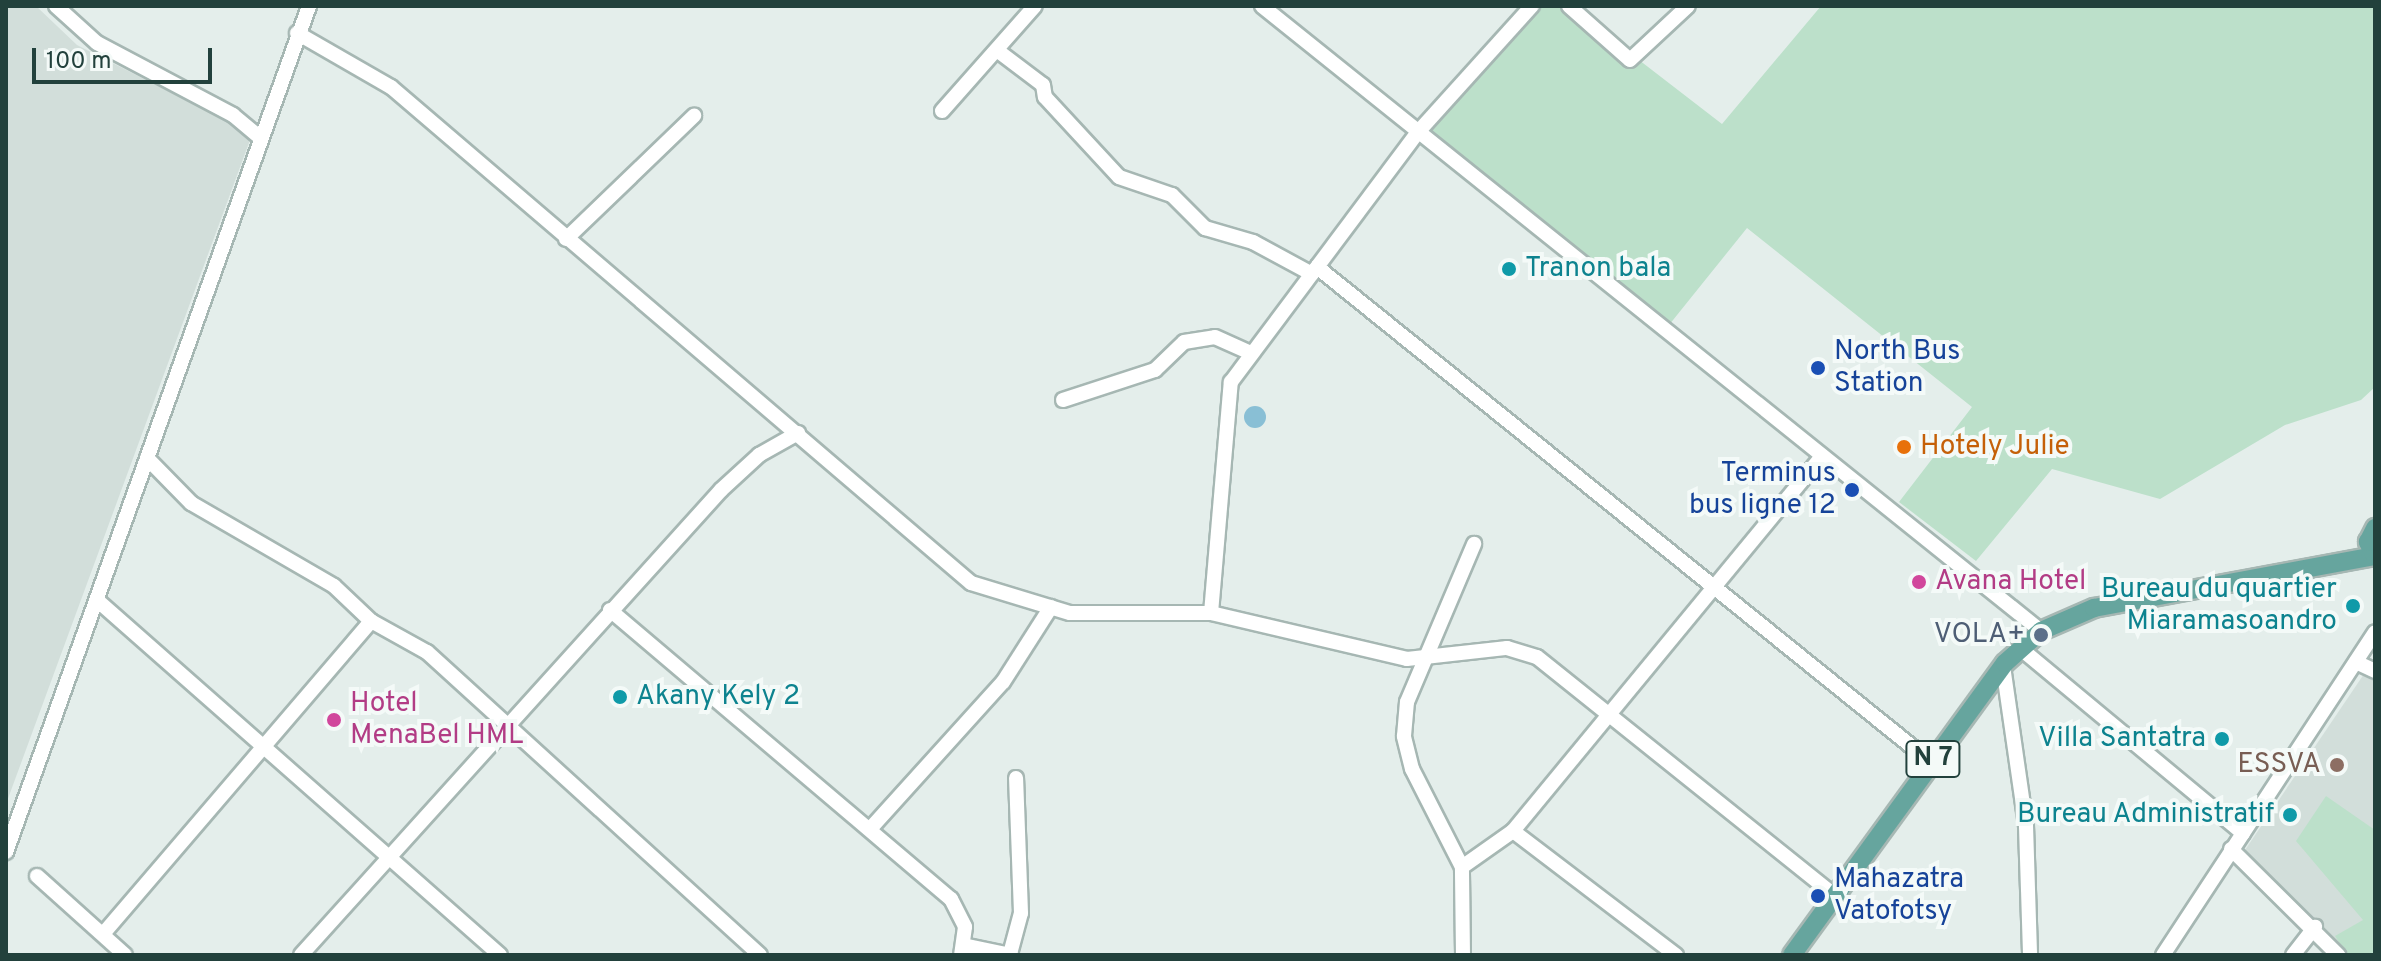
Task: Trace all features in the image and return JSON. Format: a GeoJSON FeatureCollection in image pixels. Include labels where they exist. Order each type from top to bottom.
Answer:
{"type":"FeatureCollection","features":[{"type":"Feature","properties":{"kind":"main road","name":"N 7"},"geometry":{"type":"LineString","coordinates":[[2327,559],[2372,532]]}},
{"type":"Feature","properties":{"kind":"main road"},"geometry":{"type":"LineString","coordinates":[[2372,532],[2375,556]]}},
{"type":"Feature","properties":{"kind":"main road","name":"N 7"},"geometry":{"type":"LineString","coordinates":[[1792,955],[2003,666],[2041,631],[2094,608],[2327,559],[2375,556]]}},
{"type":"Feature","properties":{"kind":"street"},"geometry":{"type":"LineString","coordinates":[[56,6],[97,43],[233,115],[257,135]]}},
{"type":"Feature","properties":{"kind":"street"},"geometry":{"type":"LineString","coordinates":[[6,852],[251,176],[257,135],[309,6]]}},
{"type":"Feature","properties":{"kind":"street"},"geometry":{"type":"LineString","coordinates":[[942,111],[1035,6]]}},
{"type":"Feature","properties":{"kind":"street"},"geometry":{"type":"LineString","coordinates":[[1262,6],[2041,631]]}},
{"type":"Feature","properties":{"kind":"street"},"geometry":{"type":"LineString","coordinates":[[1211,613],[1231,382],[1249,352],[1418,132],[1532,6]]}},
{"type":"Feature","properties":{"kind":"street"},"geometry":{"type":"LineString","coordinates":[[1569,6],[1630,60],[1688,6]]}},
{"type":"Feature","properties":{"kind":"street"},"geometry":{"type":"LineString","coordinates":[[297,33],[391,87],[971,583],[1051,607],[1211,613],[1407,659],[1507,648],[1537,657],[1611,712],[1835,896]]}},
{"type":"Feature","properties":{"kind":"street"},"geometry":{"type":"LineString","coordinates":[[998,51],[1043,85],[1045,97],[1119,177],[1172,195],[1205,228],[1253,242],[1314,270],[1931,762]]}},
{"type":"Feature","properties":{"kind":"street"},"geometry":{"type":"LineString","coordinates":[[566,239],[694,116]]}},
{"type":"Feature","properties":{"kind":"street"},"geometry":{"type":"LineString","coordinates":[[1063,400],[1155,370],[1184,342],[1215,337],[1249,352]]}},
{"type":"Feature","properties":{"kind":"street"},"geometry":{"type":"LineString","coordinates":[[301,955],[721,490],[759,455],[798,433]]}},
{"type":"Feature","properties":{"kind":"street"},"geometry":{"type":"LineString","coordinates":[[1462,867],[1513,831],[1822,456]]}},
{"type":"Feature","properties":{"kind":"street"},"geometry":{"type":"LineString","coordinates":[[147,458],[191,503],[334,586],[371,621],[427,652],[760,955]]}},
{"type":"Feature","properties":{"kind":"street"},"geometry":{"type":"LineString","coordinates":[[1463,955],[1462,867],[1412,769],[1404,736],[1425,655],[1474,544]]}},
{"type":"Feature","properties":{"kind":"street"},"geometry":{"type":"LineString","coordinates":[[97,600],[500,955]]}},
{"type":"Feature","properties":{"kind":"street"},"geometry":{"type":"LineString","coordinates":[[870,829],[1003,682],[1051,607]]}},
{"type":"Feature","properties":{"kind":"street"},"geometry":{"type":"LineString","coordinates":[[610,610],[951,899],[964,951],[1011,954],[1021,913],[1016,778]]}},
{"type":"Feature","properties":{"kind":"street"},"geometry":{"type":"LineString","coordinates":[[103,934],[267,747],[371,621]]}},
{"type":"Feature","properties":{"kind":"street"},"geometry":{"type":"LineString","coordinates":[[2163,955],[2375,632]]}},
{"type":"Feature","properties":{"kind":"street"},"geometry":{"type":"LineString","coordinates":[[2020,648],[2243,833]]}},
{"type":"Feature","properties":{"kind":"street"},"geometry":{"type":"LineString","coordinates":[[2356,662],[2375,671]]}},
{"type":"Feature","properties":{"kind":"street"},"geometry":{"type":"LineString","coordinates":[[2003,666],[2026,826],[2030,955]]}},
{"type":"Feature","properties":{"kind":"street"},"geometry":{"type":"LineString","coordinates":[[1513,831],[1676,955]]}},
{"type":"Feature","properties":{"kind":"street"},"geometry":{"type":"LineString","coordinates":[[2231,849],[2315,927],[2338,955]]}},
{"type":"Feature","properties":{"kind":"street"},"geometry":{"type":"LineString","coordinates":[[37,876],[125,955]]}},
{"type":"Feature","properties":{"kind":"street"},"geometry":{"type":"LineString","coordinates":[[2293,955],[2315,927]]}},
{"type":"Feature","properties":{"kind":"shaded area"},"geometry":{"type":"Polygon","coordinates":[[[6,6],[36,6],[77,45],[233,124],[250,140],[6,804],[6,6]]]}},
{"type":"Feature","properties":{"kind":"shaded area","name":"ESSVA"},"geometry":{"type":"Polygon","coordinates":[[[2366,671],[2375,675],[2375,955],[2349,955],[2245,850],[2366,671]]]}},
{"type":"Feature","properties":{"kind":"green space"},"geometry":{"type":"Polygon","coordinates":[[[1532,6],[1569,6],[1722,124],[1821,6],[2375,6],[2375,387],[2361,400],[2285,425],[2160,499],[2052,469],[1976,561],[1899,502],[1972,407],[1747,228],[1665,330],[1418,132],[1532,6]]]}},
{"type":"Feature","properties":{"kind":"green space"},"geometry":{"type":"Polygon","coordinates":[[[2326,796],[2375,830],[2375,955],[2347,955],[2335,936],[2363,920],[2296,841],[2326,796]]]}},
{"type":"Feature","properties":{"kind":"water"},"geometry":{"type":"Polygon","coordinates":[[[1251,406],[1259,406],[1266,417],[1259,428],[1251,428],[1244,421],[1244,413],[1251,406]]]}},
{"type":"Feature","properties":{"kind":"place","name":"Tranon bala"},"geometry":{"type":"Point","coordinates":[1509,269]}},
{"type":"Feature","properties":{"kind":"place","name":"North Bus Station"},"geometry":{"type":"Point","coordinates":[1818,368]}},
{"type":"Feature","properties":{"kind":"place","name":"Hotely Julie"},"geometry":{"type":"Point","coordinates":[1904,447]}},
{"type":"Feature","properties":{"kind":"place","name":"Terminus bus ligne 12"},"geometry":{"type":"Point","coordinates":[1852,490]}},
{"type":"Feature","properties":{"kind":"place","name":"Avana Hotel"},"geometry":{"type":"Point","coordinates":[1919,582]}},
{"type":"Feature","properties":{"kind":"place","name":"Bureau du quartier Miaramasoandro"},"geometry":{"type":"Point","coordinates":[2353,606]}},
{"type":"Feature","properties":{"kind":"place","name":"VOLA+"},"geometry":{"type":"Point","coordinates":[2041,635]}},
{"type":"Feature","properties":{"kind":"place","name":"Akany Kely 2"},"geometry":{"type":"Point","coordinates":[620,697]}},
{"type":"Feature","properties":{"kind":"place","name":"Hotel MenaBel HML"},"geometry":{"type":"Point","coordinates":[334,720]}},
{"type":"Feature","properties":{"kind":"place","name":"Villa Santatra"},"geometry":{"type":"Point","coordinates":[2222,739]}},
{"type":"Feature","properties":{"kind":"place","name":"ESSVA"},"geometry":{"type":"Point","coordinates":[2337,765]}},
{"type":"Feature","properties":{"kind":"place","name":"Bureau Administratif"},"geometry":{"type":"Point","coordinates":[2290,815]}},
{"type":"Feature","properties":{"kind":"place","name":"Mahazatra Vatofotsy"},"geometry":{"type":"Point","coordinates":[1818,896]}}]}
